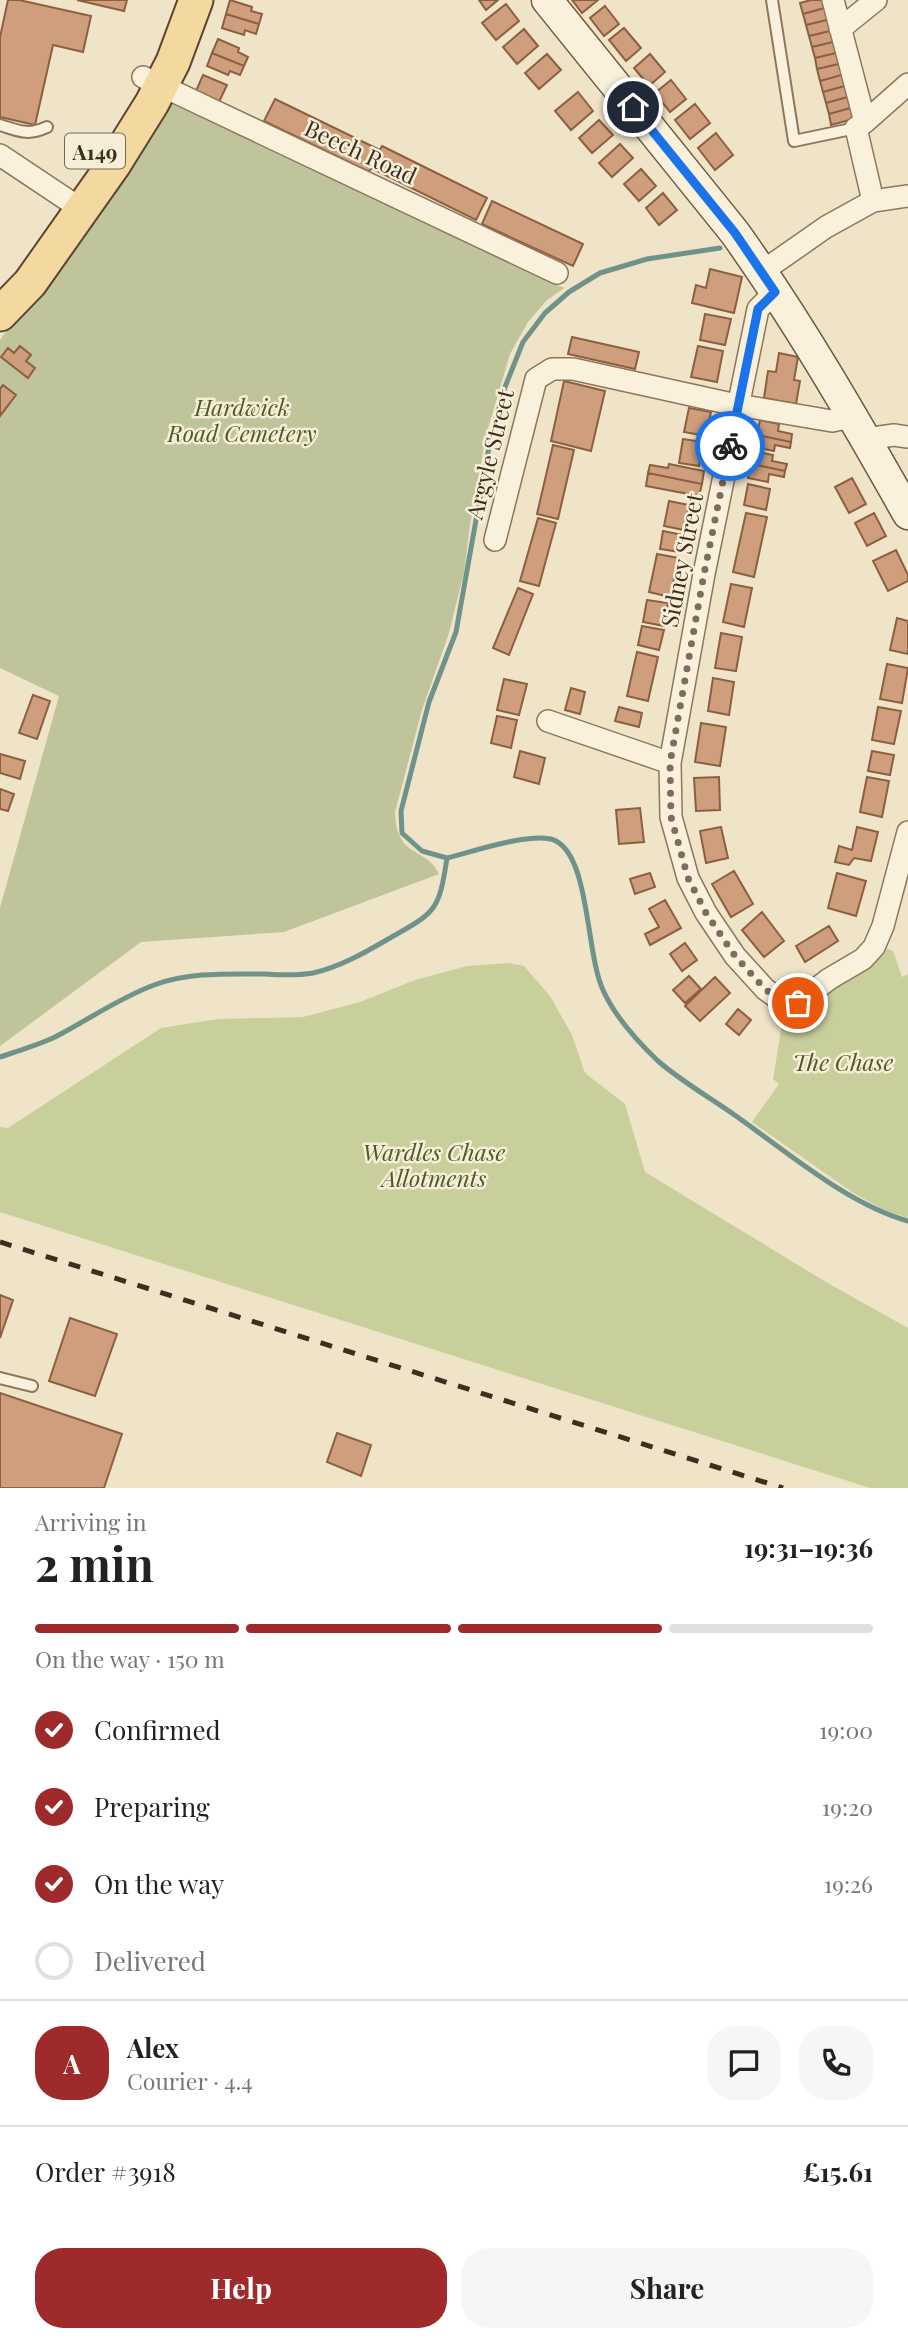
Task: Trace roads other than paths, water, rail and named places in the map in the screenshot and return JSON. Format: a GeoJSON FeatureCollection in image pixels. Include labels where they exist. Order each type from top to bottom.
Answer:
{"type":"FeatureCollection","features":[{"type":"Feature","properties":{"kind":"main road","name":"A149"},"geometry":{"type":"LineString","coordinates":[[0,297],[35,239],[114,164],[152,81],[167,34],[182,0]]}},
{"type":"Feature","properties":{"kind":"main road","name":"A149"},"geometry":{"type":"LineString","coordinates":[[152,81],[178,51],[196,0]]}},
{"type":"Feature","properties":{"kind":"main road"},"geometry":{"type":"LineString","coordinates":[[547,0],[735,233],[769,281],[813,348],[908,514]]}},
{"type":"Feature","properties":{"kind":"main road","name":"A149"},"geometry":{"type":"LineString","coordinates":[[0,314],[30,283],[72,203]]}},
{"type":"Feature","properties":{"kind":"street"},"geometry":{"type":"LineString","coordinates":[[833,0],[861,125],[873,201]]}},
{"type":"Feature","properties":{"kind":"street"},"geometry":{"type":"LineString","coordinates":[[840,29],[876,0]]}},
{"type":"Feature","properties":{"kind":"street","name":"Beech Road"},"geometry":{"type":"LineString","coordinates":[[152,81],[557,273]]}},
{"type":"Feature","properties":{"kind":"street"},"geometry":{"type":"LineString","coordinates":[[861,125],[908,84]]}},
{"type":"Feature","properties":{"kind":"street"},"geometry":{"type":"LineString","coordinates":[[0,155],[72,203]]}},
{"type":"Feature","properties":{"kind":"street"},"geometry":{"type":"LineString","coordinates":[[769,281],[826,227],[873,201],[908,196]]}},
{"type":"Feature","properties":{"kind":"street","name":"Sidney Street"},"geometry":{"type":"LineString","coordinates":[[769,281],[758,309],[704,574],[670,763],[671,817],[688,878],[706,913],[735,956],[765,989],[780,1000],[798,1003],[829,979],[863,959],[874,947],[883,926],[908,832]]}},
{"type":"Feature","properties":{"kind":"street","name":"Argyle Street"},"geometry":{"type":"LineString","coordinates":[[495,540],[536,379],[552,369],[573,369],[739,405]]}},
{"type":"Feature","properties":{"kind":"street"},"geometry":{"type":"LineString","coordinates":[[739,405],[832,421],[842,419],[908,438]]}},
{"type":"Feature","properties":{"kind":"street"},"geometry":{"type":"LineString","coordinates":[[548,721],[670,763]]}},
{"type":"Feature","properties":{"kind":"lane"},"geometry":{"type":"LineString","coordinates":[[772,0],[794,141],[861,125]]}},
{"type":"Feature","properties":{"kind":"lane"},"geometry":{"type":"LineString","coordinates":[[0,125],[35,133],[47,127]]}},
{"type":"Feature","properties":{"kind":"lane"},"geometry":{"type":"LineString","coordinates":[[0,1378],[32,1386]]}},
{"type":"Feature","properties":{"kind":"waterway"},"geometry":{"type":"LineString","coordinates":[[447,858],[422,851],[402,833],[401,811],[429,702],[456,632],[491,436],[505,387],[523,342],[545,313],[569,292],[600,273],[647,259],[720,248]]}},
{"type":"Feature","properties":{"kind":"waterway"},"geometry":{"type":"LineString","coordinates":[[0,1057],[55,1037],[128,996],[167,981],[209,975],[301,975],[353,959],[417,922],[433,908],[438,900],[447,858],[503,843],[547,838],[556,841],[567,851],[575,867],[586,909],[597,974],[603,990],[620,1019],[642,1045],[677,1076],[819,1176],[863,1203],[908,1221]]}},
{"type":"Feature","properties":{"kind":"railway"},"geometry":{"type":"LineString","coordinates":[[0,1242],[783,1488]]}},
{"type":"Feature","properties":{"kind":"park label","name":"Hardwick Road Cemetery"},"geometry":{"type":"Point","coordinates":[242,419]}},
{"type":"Feature","properties":{"kind":"park label","name":"The Chase"},"geometry":{"type":"Point","coordinates":[843,1061]}},
{"type":"Feature","properties":{"kind":"park label","name":"Wardles Chase Allotments"},"geometry":{"type":"Point","coordinates":[434,1164]}}]}
